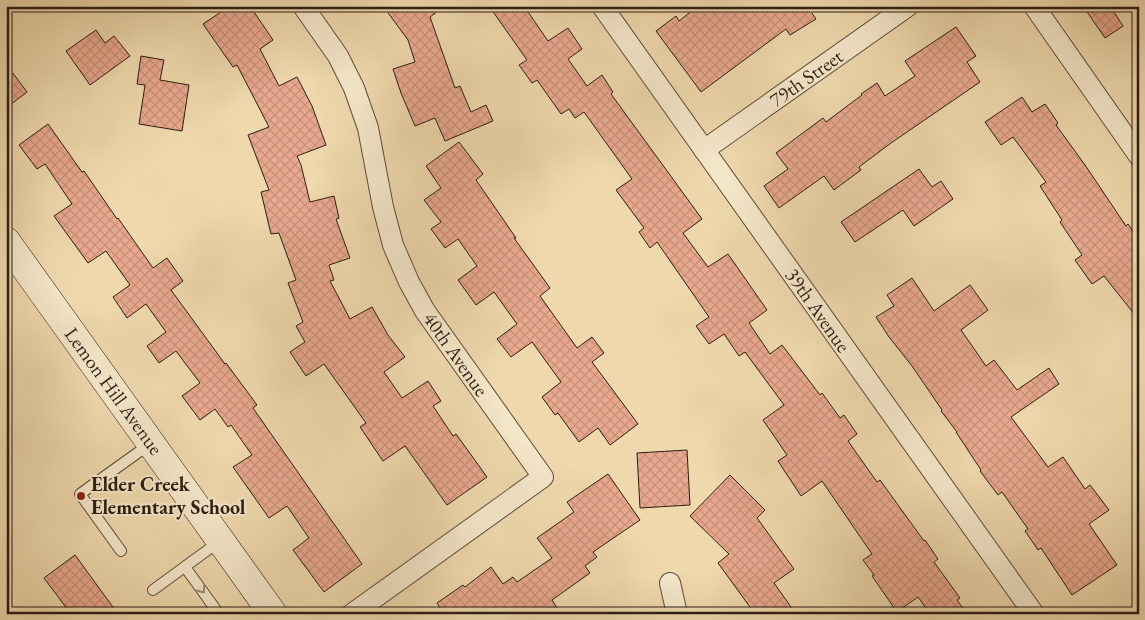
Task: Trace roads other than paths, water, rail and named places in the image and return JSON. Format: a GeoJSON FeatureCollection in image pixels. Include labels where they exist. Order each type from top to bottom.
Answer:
{"type":"FeatureCollection","features":[{"type":"Feature","properties":{"kind":"street","name":"40th Avenue"},"geometry":{"type":"LineString","coordinates":[[303,6],[338,56],[354,88],[368,128],[388,226],[409,282],[425,311],[543,477],[352,614]]}},
{"type":"Feature","properties":{"kind":"street","name":"39th Avenue"},"geometry":{"type":"LineString","coordinates":[[602,6],[1034,614]]}},
{"type":"Feature","properties":{"kind":"street","name":"79th Street"},"geometry":{"type":"LineString","coordinates":[[704,150],[908,6]]}},
{"type":"Feature","properties":{"kind":"street"},"geometry":{"type":"LineString","coordinates":[[1034,6],[1139,156]]}},
{"type":"Feature","properties":{"kind":"street","name":"Lemon Hill Avenue"},"geometry":{"type":"LineString","coordinates":[[6,241],[273,614]]}},
{"type":"Feature","properties":{"kind":"street"},"geometry":{"type":"LineString","coordinates":[[670,583],[678,614]]}},
{"type":"Feature","properties":{"kind":"lane"},"geometry":{"type":"LineString","coordinates":[[121,551],[80,494],[151,443]]}},
{"type":"Feature","properties":{"kind":"lane"},"geometry":{"type":"LineString","coordinates":[[153,590],[221,540]]}},
{"type":"Feature","properties":{"kind":"lane"},"geometry":{"type":"LineString","coordinates":[[185,567],[219,614]]}},
{"type":"Feature","properties":{"kind":"place","name":"Elder Creek Elementary School"},"geometry":{"type":"Point","coordinates":[81,496]}}]}
